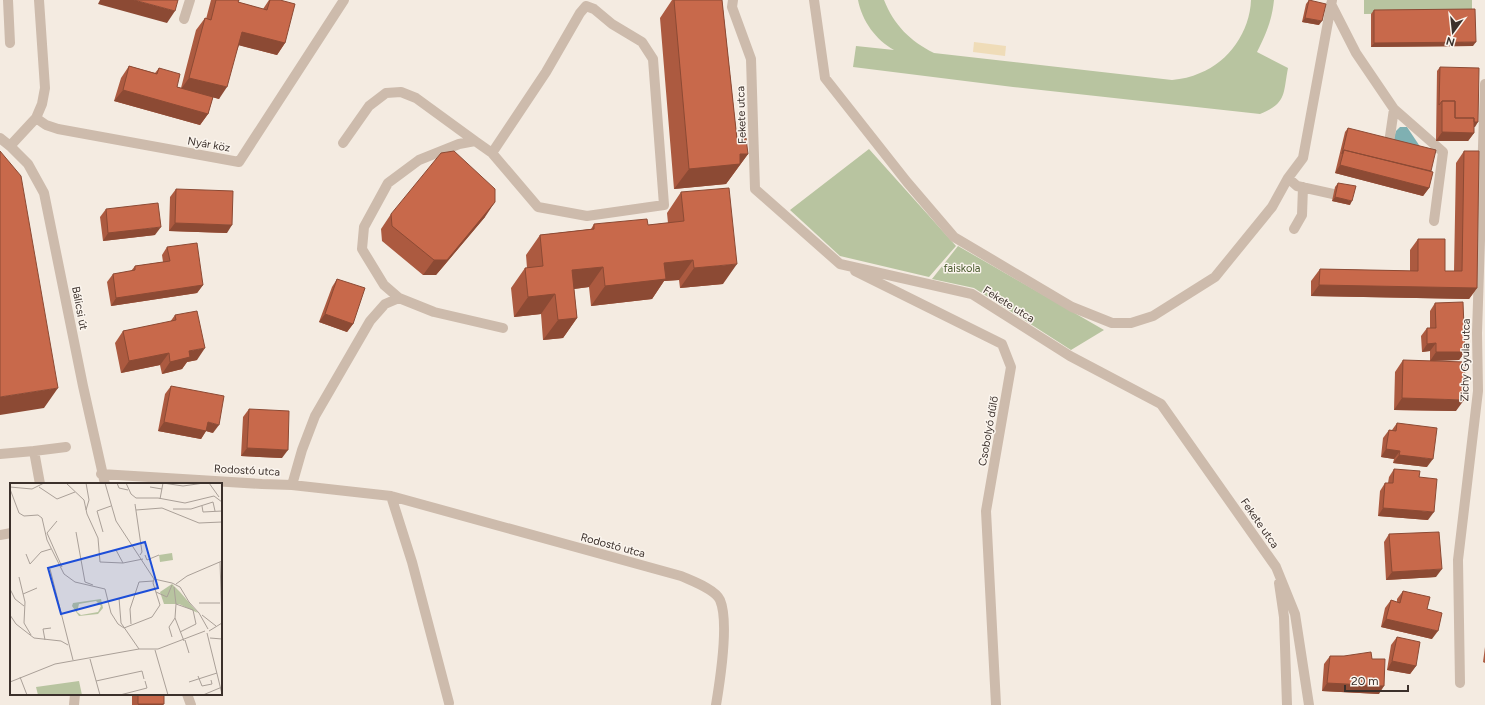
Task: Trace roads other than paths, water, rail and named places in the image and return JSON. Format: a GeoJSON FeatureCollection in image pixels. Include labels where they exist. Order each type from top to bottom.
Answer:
{"type":"FeatureCollection","features":[{"type":"Feature","properties":{"kind":"street"},"geometry":{"type":"LineString","coordinates":[[8,0],[10,43]]}},
{"type":"Feature","properties":{"kind":"street"},"geometry":{"type":"LineString","coordinates":[[10,146],[36,118],[42,104],[45,88],[39,0]]}},
{"type":"Feature","properties":{"kind":"street"},"geometry":{"type":"LineString","coordinates":[[184,19],[190,0]]}},
{"type":"Feature","properties":{"kind":"street","name":"Nyár köz"},"geometry":{"type":"LineString","coordinates":[[36,118],[46,125],[58,129],[239,162],[344,0]]}},
{"type":"Feature","properties":{"kind":"street","name":"Fekete utca"},"geometry":{"type":"LineString","coordinates":[[733,0],[732,8],[751,59],[756,189],[840,264],[972,294],[1070,356],[1161,404],[1276,567],[1295,614],[1309,705]]}},
{"type":"Feature","properties":{"kind":"street"},"geometry":{"type":"LineString","coordinates":[[814,0],[825,78],[907,182],[954,237],[1072,307],[1112,324],[1131,323],[1153,316],[1215,277],[1272,207],[1288,178],[1303,158],[1332,2]]}},
{"type":"Feature","properties":{"kind":"street"},"geometry":{"type":"LineString","coordinates":[[1332,2],[1356,53],[1394,109],[1443,152],[1434,221]]}},
{"type":"Feature","properties":{"kind":"street"},"geometry":{"type":"LineString","coordinates":[[343,143],[369,106],[386,93],[401,92],[416,98],[492,153],[538,207],[587,216],[664,205],[654,58],[642,42],[612,24],[587,3],[546,72],[492,153]]}},
{"type":"Feature","properties":{"kind":"street","name":"Zichy Gyula utca"},"geometry":{"type":"LineString","coordinates":[[1460,683],[1458,560],[1478,391],[1477,333],[1485,84]]}},
{"type":"Feature","properties":{"kind":"street"},"geometry":{"type":"LineString","coordinates":[[1389,143],[1394,109]]}},
{"type":"Feature","properties":{"kind":"street","name":"Bálicsi út"},"geometry":{"type":"LineString","coordinates":[[0,138],[28,164],[44,193],[103,479]]}},
{"type":"Feature","properties":{"kind":"street"},"geometry":{"type":"LineString","coordinates":[[475,141],[459,144],[419,160],[388,183],[364,227],[362,249],[384,285],[399,298],[434,312],[503,328]]}},
{"type":"Feature","properties":{"kind":"street"},"geometry":{"type":"LineString","coordinates":[[1288,178],[1297,186],[1334,194]]}},
{"type":"Feature","properties":{"kind":"street"},"geometry":{"type":"LineString","coordinates":[[1294,229],[1302,215],[1303,187]]}},
{"type":"Feature","properties":{"kind":"street","name":"Csobolyó dűlő"},"geometry":{"type":"LineString","coordinates":[[840,264],[1002,344],[1011,367],[986,511],[996,705]]}},
{"type":"Feature","properties":{"kind":"street"},"geometry":{"type":"LineString","coordinates":[[292,484],[302,450],[315,416],[366,328],[377,312],[385,304],[399,298]]}},
{"type":"Feature","properties":{"kind":"street"},"geometry":{"type":"LineString","coordinates":[[0,454],[66,447]]}},
{"type":"Feature","properties":{"kind":"street"},"geometry":{"type":"LineString","coordinates":[[34,451],[40,483]]}},
{"type":"Feature","properties":{"kind":"street","name":"Rodostó utca"},"geometry":{"type":"LineString","coordinates":[[103,479],[292,484],[391,496],[681,576],[707,588],[720,599],[724,620],[716,705]]}},
{"type":"Feature","properties":{"kind":"street"},"geometry":{"type":"LineString","coordinates":[[391,496],[412,562],[449,702]]}},
{"type":"Feature","properties":{"kind":"street"},"geometry":{"type":"LineString","coordinates":[[0,535],[10,533]]}},
{"type":"Feature","properties":{"kind":"street","name":"Fekete utca"},"geometry":{"type":"LineString","coordinates":[[1276,567],[1284,617],[1287,705]]}},
{"type":"Feature","properties":{"kind":"street"},"geometry":{"type":"LineString","coordinates":[[74,705],[75,695]]}},
{"type":"Feature","properties":{"kind":"street"},"geometry":{"type":"LineString","coordinates":[[187,695],[191,705]]}},
{"type":"Feature","properties":{"kind":"water"},"geometry":{"type":"Polygon","coordinates":[[[1400,127],[1407,127],[1421,148],[1393,141],[1396,131],[1400,127]]]}},
{"type":"Feature","properties":{"kind":"park label","name":"faiskola"},"geometry":{"type":"Point","coordinates":[962,268]}}]}
